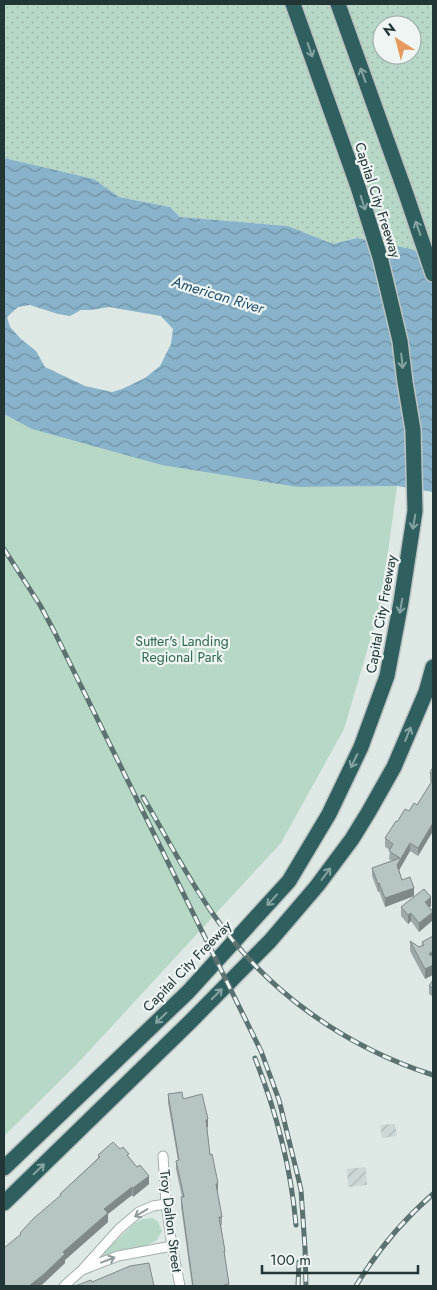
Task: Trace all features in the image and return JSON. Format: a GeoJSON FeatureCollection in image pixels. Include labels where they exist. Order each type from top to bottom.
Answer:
{"type":"FeatureCollection","features":[{"type":"Feature","properties":{"kind":"highway","name":"Capital City Freeway"},"geometry":{"type":"LineString","coordinates":[[4,1168],[188,992],[289,881],[328,814],[361,747],[387,676],[402,602],[416,511],[413,430],[400,341],[378,248],[293,4]]}},
{"type":"Feature","properties":{"kind":"highway","name":"Capital City Freeway"},"geometry":{"type":"LineString","coordinates":[[338,4],[433,274]]}},
{"type":"Feature","properties":{"kind":"highway"},"geometry":{"type":"LineString","coordinates":[[4,1203],[190,1022],[264,947],[317,886],[356,832],[394,767],[426,692],[433,667]]}},
{"type":"Feature","properties":{"kind":"street","name":"Troy Dalton Street"},"geometry":{"type":"LineString","coordinates":[[163,1156],[166,1204],[180,1286]]}},
{"type":"Feature","properties":{"kind":"street"},"geometry":{"type":"LineString","coordinates":[[64,1286],[82,1270],[119,1229],[139,1212],[153,1206],[166,1204]]}},
{"type":"Feature","properties":{"kind":"street"},"geometry":{"type":"LineString","coordinates":[[82,1270],[118,1256],[172,1246]]}},
{"type":"Feature","properties":{"kind":"shaded area"},"geometry":{"type":"Polygon","coordinates":[[[395,1124],[397,1136],[382,1138],[380,1125],[395,1124]]]}},
{"type":"Feature","properties":{"kind":"shaded area"},"geometry":{"type":"Polygon","coordinates":[[[366,1167],[367,1185],[348,1187],[347,1169],[366,1167]]]}},
{"type":"Feature","properties":{"kind":"green space"},"geometry":{"type":"Polygon","coordinates":[[[4,4],[433,4],[433,258],[357,238],[333,244],[288,226],[180,217],[170,207],[119,197],[94,179],[4,158],[4,4]]]}},
{"type":"Feature","properties":{"kind":"green space","name":"Sutter's Landing Regional Park"},"geometry":{"type":"Polygon","coordinates":[[[4,414],[33,429],[298,487],[397,486],[381,603],[344,729],[281,843],[77,1064],[4,1136],[4,414]]]}},
{"type":"Feature","properties":{"kind":"green space"},"geometry":{"type":"Polygon","coordinates":[[[153,1218],[158,1222],[162,1231],[157,1240],[146,1246],[126,1249],[98,1258],[135,1223],[143,1219],[153,1218]]]}},
{"type":"Feature","properties":{"kind":"water","name":"American River"},"geometry":{"type":"Polygon","coordinates":[[[4,158],[94,179],[119,197],[170,207],[180,217],[288,226],[333,244],[357,238],[411,249],[433,258],[433,492],[397,486],[298,487],[162,465],[32,429],[4,414],[4,158]],[[30,305],[18,307],[7,317],[10,327],[36,351],[45,367],[85,386],[112,392],[145,378],[160,366],[171,344],[173,329],[161,316],[109,307],[81,310],[70,316],[30,305]]]}},
{"type":"Feature","properties":{"kind":"building"},"geometry":{"type":"Polygon","coordinates":[[[433,778],[433,823],[418,848],[410,843],[397,865],[402,880],[410,877],[414,888],[385,898],[372,868],[400,858],[389,851],[393,844],[385,838],[405,809],[409,811],[414,803],[417,805],[433,778]]]}},
{"type":"Feature","properties":{"kind":"building"},"geometry":{"type":"Polygon","coordinates":[[[424,889],[431,897],[425,902],[433,912],[419,923],[411,913],[408,915],[401,907],[424,889]]]}},
{"type":"Feature","properties":{"kind":"building"},"geometry":{"type":"Polygon","coordinates":[[[433,936],[433,951],[429,954],[433,957],[433,965],[425,969],[410,941],[419,947],[424,945],[422,942],[433,936]]]}},
{"type":"Feature","properties":{"kind":"building"},"geometry":{"type":"Polygon","coordinates":[[[433,980],[433,988],[429,986],[433,980]]]}},
{"type":"Feature","properties":{"kind":"building"},"geometry":{"type":"Polygon","coordinates":[[[182,1092],[183,1099],[202,1094],[208,1119],[206,1120],[210,1155],[212,1154],[218,1183],[216,1184],[222,1217],[219,1217],[229,1284],[224,1286],[193,1286],[181,1197],[184,1197],[176,1161],[179,1160],[168,1094],[182,1092]]]}},
{"type":"Feature","properties":{"kind":"building"},"geometry":{"type":"Polygon","coordinates":[[[113,1142],[120,1149],[123,1147],[137,1167],[140,1165],[149,1176],[104,1209],[108,1213],[63,1252],[65,1254],[29,1286],[4,1286],[4,1248],[21,1234],[34,1218],[61,1195],[100,1157],[98,1155],[113,1142]]]}},
{"type":"Feature","properties":{"kind":"building"},"geometry":{"type":"Polygon","coordinates":[[[149,1263],[154,1286],[75,1286],[91,1280],[92,1282],[130,1266],[149,1263]]]}},
{"type":"Feature","properties":{"kind":"railway"},"geometry":{"type":"LineString","coordinates":[[4,549],[40,605],[54,631],[261,1051],[279,1100],[301,1190],[306,1286]]}},
{"type":"Feature","properties":{"kind":"railway"},"geometry":{"type":"LineString","coordinates":[[143,797],[203,900],[234,942],[257,968],[310,1013],[339,1032],[369,1049],[433,1075]]}},
{"type":"Feature","properties":{"kind":"railway"},"geometry":{"type":"LineString","coordinates":[[255,1058],[270,1098],[282,1140],[296,1225]]}},
{"type":"Feature","properties":{"kind":"railway"},"geometry":{"type":"LineString","coordinates":[[356,1286],[391,1237],[433,1194]]}},
{"type":"Feature","properties":{"kind":"railway"},"geometry":{"type":"LineString","coordinates":[[298,1286],[299,1262]]}}]}
